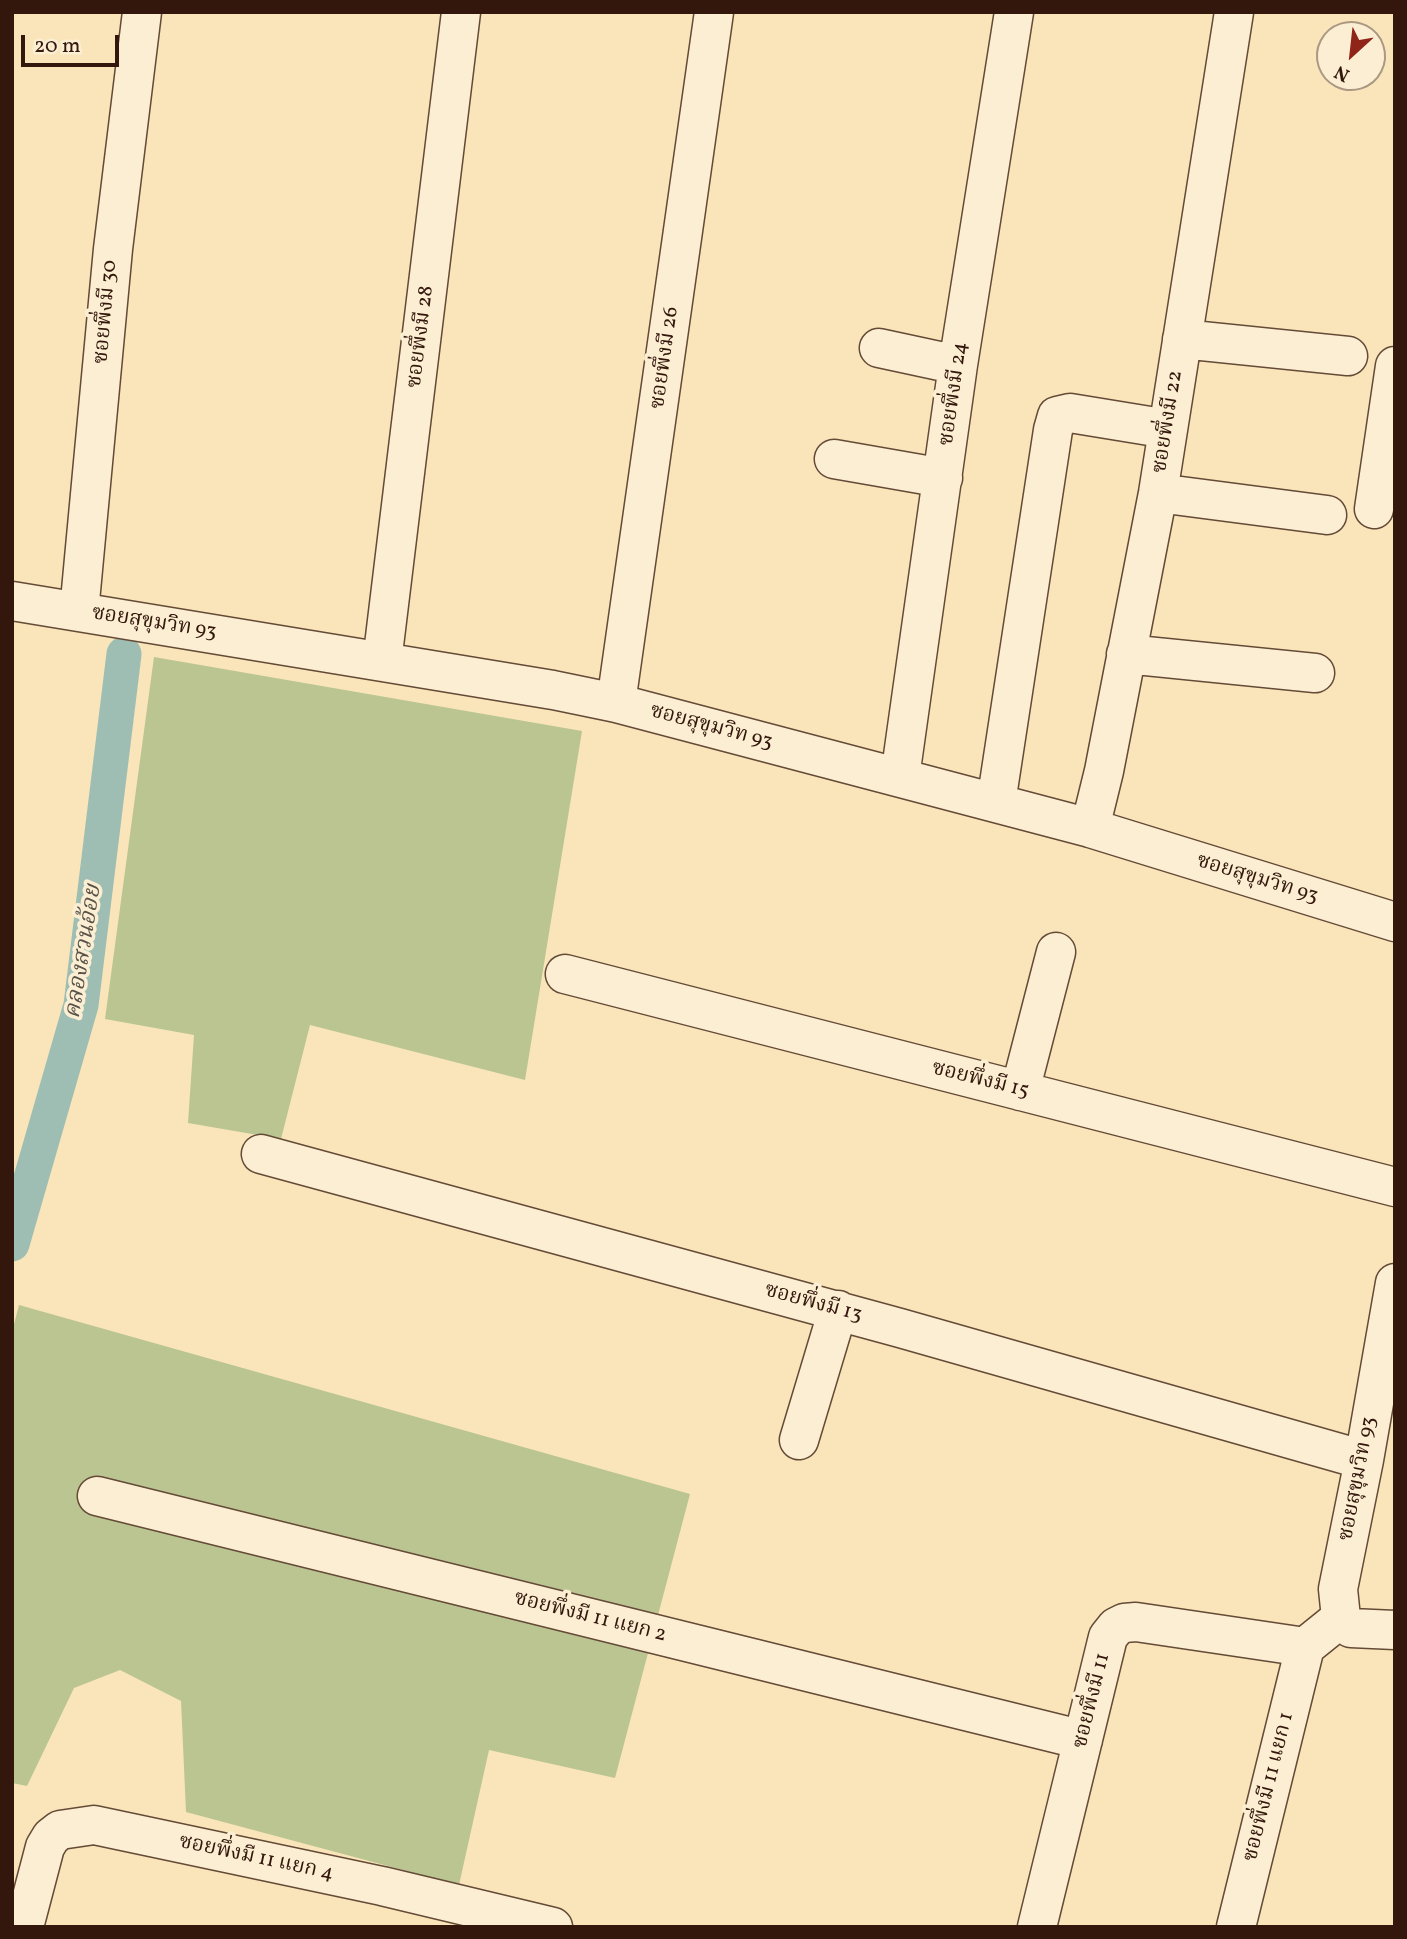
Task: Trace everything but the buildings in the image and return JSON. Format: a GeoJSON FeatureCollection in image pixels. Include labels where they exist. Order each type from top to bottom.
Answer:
{"type":"FeatureCollection","features":[{"type":"Feature","properties":{"kind":"street","name":"ซอยพึ่งมี 30"},"geometry":{"type":"LineString","coordinates":[[79,612],[113,249],[142,12]]}},
{"type":"Feature","properties":{"kind":"street","name":"ซอยพึ่งมี 28"},"geometry":{"type":"LineString","coordinates":[[382,662],[461,12]]}},
{"type":"Feature","properties":{"kind":"street","name":"ซอยพึ่งมี 26"},"geometry":{"type":"LineString","coordinates":[[616,703],[713,12]]}},
{"type":"Feature","properties":{"kind":"street","name":"ซอยพึ่งมี 24"},"geometry":{"type":"LineString","coordinates":[[901,777],[958,365],[1014,12]]}},
{"type":"Feature","properties":{"kind":"street","name":"ซอยพึ่งมี 22"},"geometry":{"type":"LineString","coordinates":[[1090,828],[1157,493],[1234,12]]}},
{"type":"Feature","properties":{"kind":"street"},"geometry":{"type":"LineString","coordinates":[[1182,340],[1348,356]]}},
{"type":"Feature","properties":{"kind":"street"},"geometry":{"type":"LineString","coordinates":[[879,348],[958,365]]}},
{"type":"Feature","properties":{"kind":"street"},"geometry":{"type":"LineString","coordinates":[[1374,509],[1395,366]]}},
{"type":"Feature","properties":{"kind":"street"},"geometry":{"type":"LineString","coordinates":[[996,803],[1057,416],[1070,413],[1168,429]]}},
{"type":"Feature","properties":{"kind":"street"},"geometry":{"type":"LineString","coordinates":[[834,459],[943,478]]}},
{"type":"Feature","properties":{"kind":"street"},"geometry":{"type":"LineString","coordinates":[[1157,493],[1327,515]]}},
{"type":"Feature","properties":{"kind":"street","name":"ซอยสุขุมวิท 93"},"geometry":{"type":"LineString","coordinates":[[12,601],[616,703],[1090,828],[1395,922]]}},
{"type":"Feature","properties":{"kind":"street"},"geometry":{"type":"LineString","coordinates":[[1126,653],[1315,673]]}},
{"type":"Feature","properties":{"kind":"street"},"geometry":{"type":"LineString","coordinates":[[1020,1091],[1056,952]]}},
{"type":"Feature","properties":{"kind":"street","name":"ซอยพึ่งมี 15"},"geometry":{"type":"LineString","coordinates":[[565,974],[1395,1187]]}},
{"type":"Feature","properties":{"kind":"street","name":"ซอยพึ่งมี 13"},"geometry":{"type":"LineString","coordinates":[[261,1154],[838,1310],[1364,1460]]}},
{"type":"Feature","properties":{"kind":"street","name":"ซอยสุขุมวิท 93"},"geometry":{"type":"LineString","coordinates":[[1341,1618],[1338,1589],[1395,1283]]}},
{"type":"Feature","properties":{"kind":"street"},"geometry":{"type":"LineString","coordinates":[[799,1440],[838,1310]]}},
{"type":"Feature","properties":{"kind":"street","name":"ซอยพึ่งมี 11 แยก 2"},"geometry":{"type":"LineString","coordinates":[[97,1496],[1083,1740]]}},
{"type":"Feature","properties":{"kind":"street"},"geometry":{"type":"LineString","coordinates":[[1304,1647],[1341,1618],[1351,1628],[1395,1630]]}},
{"type":"Feature","properties":{"kind":"street","name":"ซอยพึ่งมี 11"},"geometry":{"type":"LineString","coordinates":[[1037,1927],[1108,1637],[1116,1627],[1136,1622],[1304,1647]]}},
{"type":"Feature","properties":{"kind":"street","name":"ซอยพึ่งมี 11 แยก 1"},"geometry":{"type":"LineString","coordinates":[[1236,1927],[1304,1647]]}},
{"type":"Feature","properties":{"kind":"street","name":"ซอยพึ่งมี 11 แยก 4"},"geometry":{"type":"LineString","coordinates":[[24,1927],[45,1847],[51,1837],[60,1830],[94,1825],[382,1886],[553,1927]]}},
{"type":"Feature","properties":{"kind":"green space"},"geometry":{"type":"Polygon","coordinates":[[[154,657],[582,731],[525,1080],[310,1025],[281,1139],[188,1123],[194,1035],[105,1019],[154,657]]]}},
{"type":"Feature","properties":{"kind":"green space"},"geometry":{"type":"Polygon","coordinates":[[[19,1305],[690,1494],[615,1778],[489,1750],[459,1885],[186,1812],[181,1701],[120,1670],[74,1688],[27,1786],[12,1783],[12,1332],[19,1305]]]}},
{"type":"Feature","properties":{"kind":"waterway","name":"คลองสวนอ้อย"},"geometry":{"type":"LineString","coordinates":[[12,1244],[81,1005],[124,654]]}}]}
